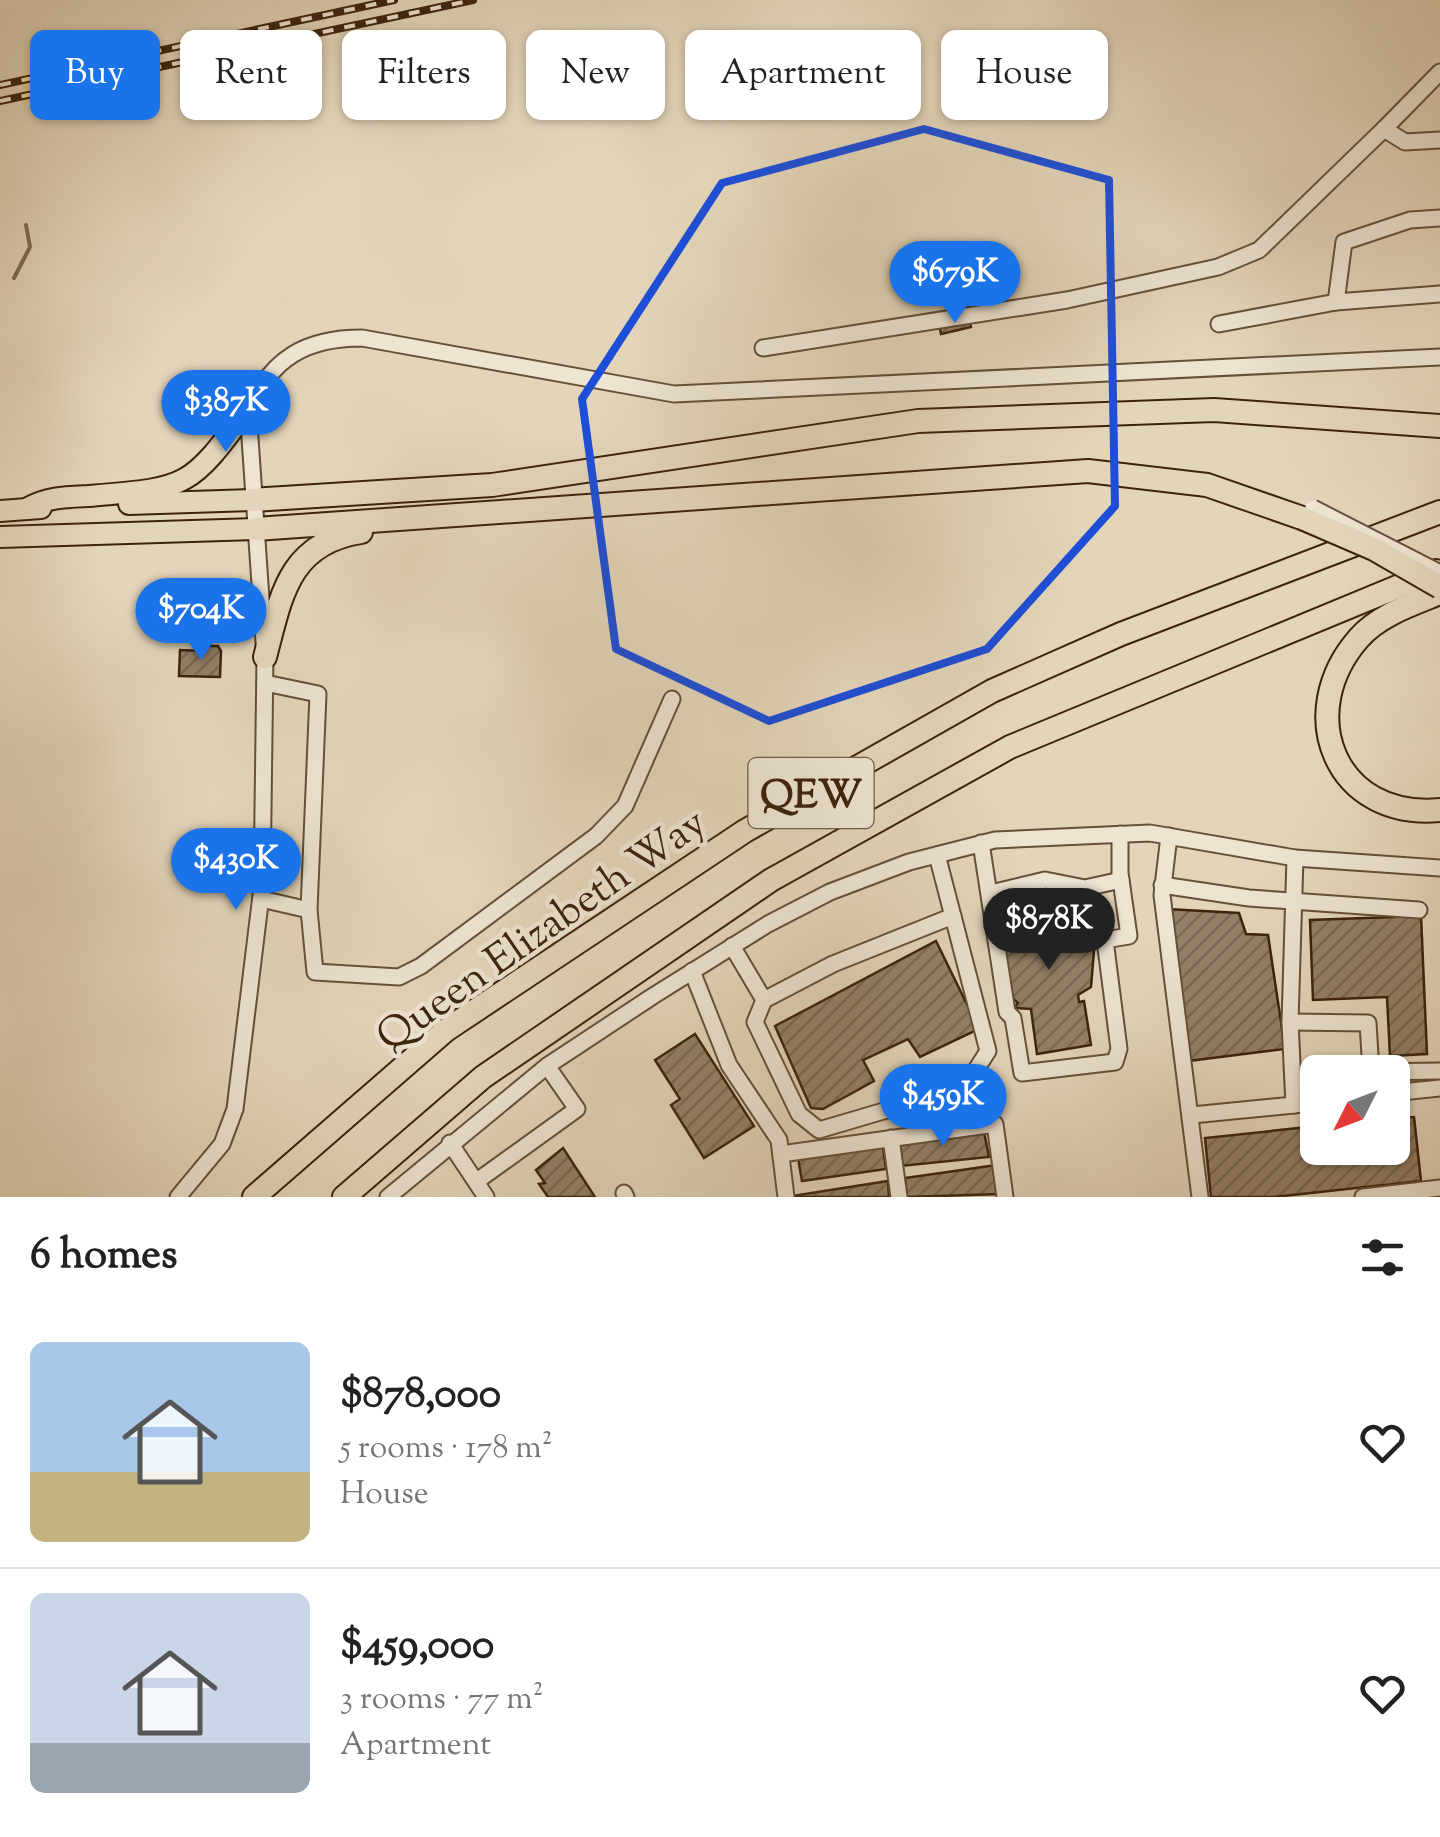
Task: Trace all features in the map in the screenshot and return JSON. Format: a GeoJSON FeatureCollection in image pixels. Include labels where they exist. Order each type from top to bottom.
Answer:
{"type":"FeatureCollection","features":[{"type":"Feature","properties":{"kind":"highway"},"geometry":{"type":"LineString","coordinates":[[252,500],[492,484],[918,421],[1214,410],[1440,426]]}},
{"type":"Feature","properties":{"kind":"highway"},"geometry":{"type":"LineString","coordinates":[[256,529],[1088,471],[1207,485],[1307,513],[1440,590]]}},
{"type":"Feature","properties":{"kind":"highway","name":"Queen Elizabeth Way"},"geometry":{"type":"LineString","coordinates":[[254,1197],[446,1030],[629,904],[745,831],[992,691],[1121,634],[1440,512]]}},
{"type":"Feature","properties":{"kind":"highway"},"geometry":{"type":"LineString","coordinates":[[265,657],[283,590],[297,565],[318,546],[338,536],[401,526],[430,516]]}},
{"type":"Feature","properties":{"kind":"highway","name":"QEW"},"geometry":{"type":"LineString","coordinates":[[344,1197],[483,1078],[771,880],[1010,747],[1440,572]]}},
{"type":"Feature","properties":{"kind":"highway"},"geometry":{"type":"LineString","coordinates":[[1440,590],[1362,634],[1332,676],[1326,704],[1328,740],[1335,758],[1352,780],[1387,804],[1440,810]]}},
{"type":"Feature","properties":{"kind":"main road"},"geometry":{"type":"LineString","coordinates":[[28,508],[45,499],[154,490],[192,478],[212,460],[248,409]]}},
{"type":"Feature","properties":{"kind":"main road"},"geometry":{"type":"LineString","coordinates":[[0,511],[252,500]]}},
{"type":"Feature","properties":{"kind":"main road"},"geometry":{"type":"LineString","coordinates":[[0,537],[256,529]]}},
{"type":"Feature","properties":{"kind":"street"},"geometry":{"type":"LineString","coordinates":[[763,348],[1067,300],[1218,267],[1258,250],[1440,72]]}},
{"type":"Feature","properties":{"kind":"street"},"geometry":{"type":"LineString","coordinates":[[1384,129],[1405,142],[1440,140]]}},
{"type":"Feature","properties":{"kind":"street"},"geometry":{"type":"LineString","coordinates":[[1336,302],[1344,242],[1410,220],[1440,218]]}},
{"type":"Feature","properties":{"kind":"street"},"geometry":{"type":"LineString","coordinates":[[1219,324],[1336,302],[1440,294]]}},
{"type":"Feature","properties":{"kind":"street"},"geometry":{"type":"LineString","coordinates":[[178,1197],[222,1144],[234,1109],[260,900],[265,657],[248,409],[275,366],[304,345],[332,338],[469,354],[674,394],[1440,358]]}},
{"type":"Feature","properties":{"kind":"street"},"geometry":{"type":"LineString","coordinates":[[1307,513],[1440,572]]}},
{"type":"Feature","properties":{"kind":"street"},"geometry":{"type":"LineString","coordinates":[[265,683],[318,694],[310,910],[315,972],[399,978],[596,836],[625,806],[672,700]]}},
{"type":"Feature","properties":{"kind":"street"},"geometry":{"type":"LineString","coordinates":[[981,843],[992,893],[1007,1012],[1013,1018],[1022,1073],[1115,1062],[1119,1049],[1104,940],[1130,936],[1121,880],[1120,834]]}},
{"type":"Feature","properties":{"kind":"street"},"geometry":{"type":"LineString","coordinates":[[388,1197],[547,1066],[732,946],[830,892],[937,855],[981,843],[1120,834],[1170,836],[1295,858],[1440,868]]}},
{"type":"Feature","properties":{"kind":"street"},"geometry":{"type":"LineString","coordinates":[[1170,836],[1162,885],[1200,1197]]}},
{"type":"Feature","properties":{"kind":"street"},"geometry":{"type":"LineString","coordinates":[[937,855],[953,916],[988,1050],[965,1087],[820,1130],[799,1114],[754,1022],[764,1000],[833,964],[953,916]]}},
{"type":"Feature","properties":{"kind":"street"},"geometry":{"type":"LineString","coordinates":[[1294,1105],[1290,1022],[1295,858]]}},
{"type":"Feature","properties":{"kind":"street"},"geometry":{"type":"LineString","coordinates":[[992,893],[1045,880],[1085,888],[1121,880]]}},
{"type":"Feature","properties":{"kind":"street"},"geometry":{"type":"LineString","coordinates":[[1162,885],[1294,901],[1419,910]]}},
{"type":"Feature","properties":{"kind":"street"},"geometry":{"type":"LineString","coordinates":[[260,900],[310,910]]}},
{"type":"Feature","properties":{"kind":"street"},"geometry":{"type":"LineString","coordinates":[[732,946],[764,1000]]}},
{"type":"Feature","properties":{"kind":"street"},"geometry":{"type":"LineString","coordinates":[[692,972],[729,1064],[780,1140],[786,1197]]}},
{"type":"Feature","properties":{"kind":"street"},"geometry":{"type":"LineString","coordinates":[[1290,1022],[1368,1023],[1372,1072],[1440,1071]]}},
{"type":"Feature","properties":{"kind":"street"},"geometry":{"type":"LineString","coordinates":[[477,1180],[577,1109],[547,1066]]}},
{"type":"Feature","properties":{"kind":"street"},"geometry":{"type":"LineString","coordinates":[[1410,1091],[1440,1088]]}},
{"type":"Feature","properties":{"kind":"street"},"geometry":{"type":"LineString","coordinates":[[1192,1115],[1300,1104]]}},
{"type":"Feature","properties":{"kind":"street"},"geometry":{"type":"LineString","coordinates":[[781,1154],[995,1124],[1006,1197]]}},
{"type":"Feature","properties":{"kind":"street"},"geometry":{"type":"LineString","coordinates":[[891,1138],[898,1197]]}},
{"type":"Feature","properties":{"kind":"street"},"geometry":{"type":"LineString","coordinates":[[450,1143],[486,1197]]}},
{"type":"Feature","properties":{"kind":"street"},"geometry":{"type":"LineString","coordinates":[[1362,1197],[1440,1188]]}},
{"type":"Feature","properties":{"kind":"highlighted area"},"geometry":{"type":"Polygon","coordinates":[[[924,129],[1109,180],[1115,506],[987,649],[769,721],[616,649],[582,399],[722,183],[924,129]]]}},
{"type":"Feature","properties":{"kind":"building"},"geometry":{"type":"Polygon","coordinates":[[[969,319],[971,327],[941,334],[939,325],[969,319]]]}},
{"type":"Feature","properties":{"kind":"building"},"geometry":{"type":"Polygon","coordinates":[[[205,646],[218,646],[221,651],[220,677],[179,676],[180,650],[204,651],[205,646]]]}},
{"type":"Feature","properties":{"kind":"building"},"geometry":{"type":"Polygon","coordinates":[[[1027,900],[1029,907],[1048,901],[1069,907],[1066,919],[1075,922],[1081,931],[1077,934],[1081,939],[1088,937],[1094,950],[1091,987],[1078,995],[1079,1002],[1084,1001],[1091,1045],[1037,1054],[1031,1009],[1014,1008],[1018,1003],[1010,996],[1001,934],[1010,922],[1006,907],[1027,900]]]}},
{"type":"Feature","properties":{"kind":"building"},"geometry":{"type":"Polygon","coordinates":[[[1167,909],[1239,913],[1246,934],[1268,935],[1285,1049],[1188,1061],[1167,909]]]}},
{"type":"Feature","properties":{"kind":"building"},"geometry":{"type":"Polygon","coordinates":[[[1421,916],[1427,1054],[1390,1055],[1387,997],[1313,1000],[1310,920],[1421,916]]]}},
{"type":"Feature","properties":{"kind":"building"},"geometry":{"type":"Polygon","coordinates":[[[936,941],[979,1029],[920,1057],[908,1039],[863,1060],[874,1081],[823,1109],[811,1108],[775,1026],[936,941]]]}},
{"type":"Feature","properties":{"kind":"building"},"geometry":{"type":"Polygon","coordinates":[[[695,1034],[754,1126],[704,1158],[671,1105],[680,1099],[655,1060],[695,1034]]]}},
{"type":"Feature","properties":{"kind":"building"},"geometry":{"type":"Polygon","coordinates":[[[1410,1117],[1414,1117],[1421,1181],[1274,1197],[1211,1197],[1205,1138],[1300,1128],[1300,1165],[1410,1165],[1410,1117]]]}},
{"type":"Feature","properties":{"kind":"building"},"geometry":{"type":"Polygon","coordinates":[[[984,1132],[989,1157],[901,1166],[897,1143],[984,1132]]]}},
{"type":"Feature","properties":{"kind":"building"},"geometry":{"type":"Polygon","coordinates":[[[883,1146],[886,1169],[802,1181],[798,1158],[883,1146]]]}},
{"type":"Feature","properties":{"kind":"building"},"geometry":{"type":"Polygon","coordinates":[[[563,1148],[595,1197],[548,1197],[539,1184],[545,1183],[536,1170],[563,1148]]]}},
{"type":"Feature","properties":{"kind":"building"},"geometry":{"type":"Polygon","coordinates":[[[997,1165],[1001,1194],[907,1197],[905,1178],[997,1165]]]}},
{"type":"Feature","properties":{"kind":"building"},"geometry":{"type":"Polygon","coordinates":[[[888,1181],[889,1197],[792,1197],[792,1196],[888,1181]]]}},
{"type":"Feature","properties":{"kind":"waterway"},"geometry":{"type":"LineString","coordinates":[[14,278],[30,247],[26,225]]}},
{"type":"Feature","properties":{"kind":"railway"},"geometry":{"type":"LineString","coordinates":[[0,85],[394,0]]}},
{"type":"Feature","properties":{"kind":"railway"},"geometry":{"type":"LineString","coordinates":[[0,101],[473,0]]}}]}
